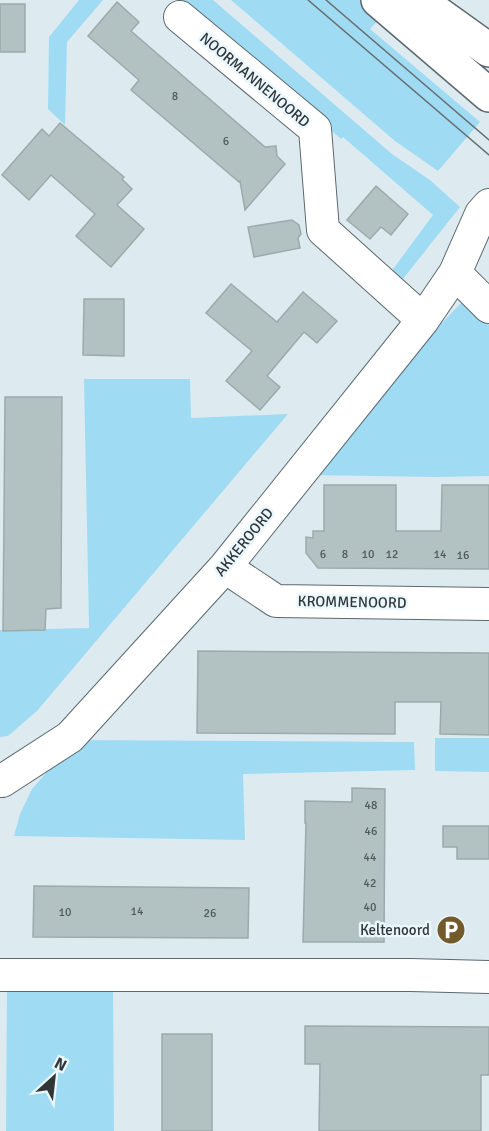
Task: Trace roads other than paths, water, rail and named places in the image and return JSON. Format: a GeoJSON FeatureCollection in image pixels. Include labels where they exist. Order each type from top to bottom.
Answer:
{"type":"FeatureCollection","features":[{"type":"Feature","properties":{"kind":"main road"},"geometry":{"type":"LineString","coordinates":[[378,0],[489,95]]}},
{"type":"Feature","properties":{"kind":"main road"},"geometry":{"type":"LineString","coordinates":[[419,0],[489,50]]}},
{"type":"Feature","properties":{"kind":"street","name":"NOORMANNENOORD"},"geometry":{"type":"LineString","coordinates":[[180,17],[315,129],[323,230],[423,320]]}},
{"type":"Feature","properties":{"kind":"street","name":"AKKEROORD"},"geometry":{"type":"LineString","coordinates":[[1,783],[70,737],[225,567],[423,320],[455,273],[481,214],[489,205]]}},
{"type":"Feature","properties":{"kind":"street","name":"AKKEROORD"},"geometry":{"type":"LineString","coordinates":[[455,273],[489,256]]}},
{"type":"Feature","properties":{"kind":"street"},"geometry":{"type":"LineString","coordinates":[[455,273],[489,307]]}},
{"type":"Feature","properties":{"kind":"street","name":"KROMMENOORD"},"geometry":{"type":"LineString","coordinates":[[225,567],[276,601],[489,604]]}},
{"type":"Feature","properties":{"kind":"street"},"geometry":{"type":"LineString","coordinates":[[0,975],[489,977]]}},
{"type":"Feature","properties":{"kind":"tram line"},"geometry":{"type":"LineString","coordinates":[[308,0],[489,155]]}},
{"type":"Feature","properties":{"kind":"tram line"},"geometry":{"type":"LineString","coordinates":[[326,0],[489,140]]}},
{"type":"Feature","properties":{"kind":"place","name":"Keltenoord"},"geometry":{"type":"Point","coordinates":[451,930]}}]}
